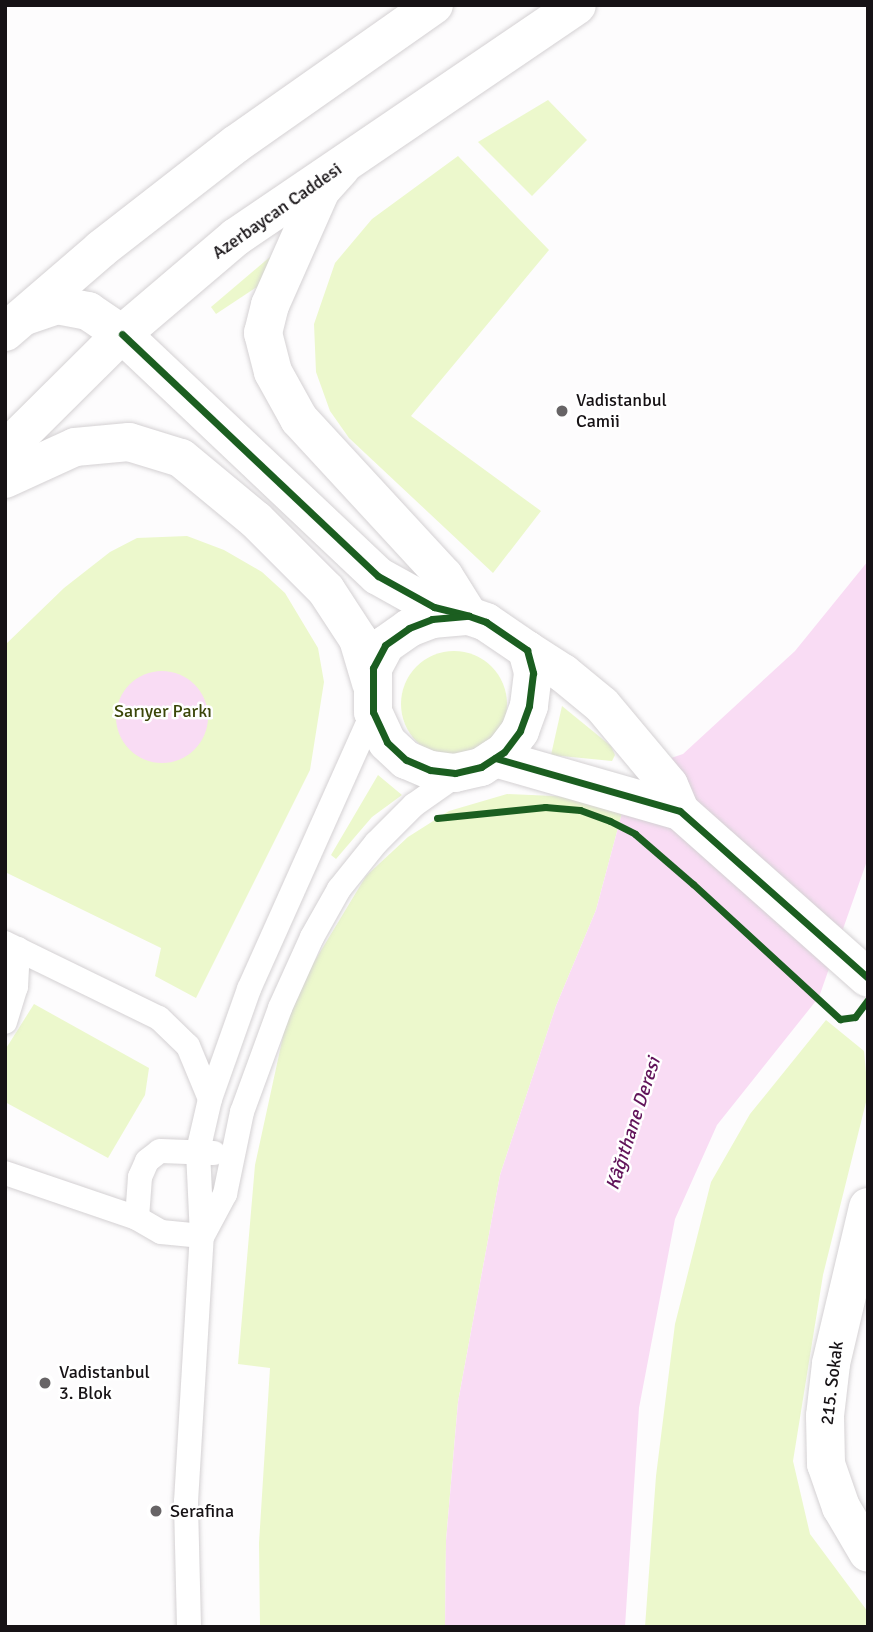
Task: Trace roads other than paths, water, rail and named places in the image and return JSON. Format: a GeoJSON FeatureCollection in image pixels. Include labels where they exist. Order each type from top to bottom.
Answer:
{"type":"FeatureCollection","features":[{"type":"Feature","properties":{"kind":"street"},"geometry":{"type":"LineString","coordinates":[[10,317],[236,144],[433,5]]}},
{"type":"Feature","properties":{"kind":"street","name":"Azerbaycan Caddesi"},"geometry":{"type":"LineString","coordinates":[[5,450],[122,334],[236,237],[577,5]]}},
{"type":"Feature","properties":{"kind":"street"},"geometry":{"type":"LineString","coordinates":[[347,162],[321,190],[274,295],[263,333],[273,372],[299,419],[444,576],[469,616]]}},
{"type":"Feature","properties":{"kind":"street"},"geometry":{"type":"LineString","coordinates":[[10,317],[57,305],[88,311],[122,334],[377,576],[434,607],[486,622],[563,673],[602,705],[669,785],[680,811],[861,973]]}},
{"type":"Feature","properties":{"kind":"street"},"geometry":{"type":"LineString","coordinates":[[5,479],[75,447],[129,442],[181,458],[256,520],[326,590],[358,639],[372,698],[387,742],[406,760],[429,770],[478,765],[680,811]]}},
{"type":"Feature","properties":{"kind":"street"},"geometry":{"type":"LineString","coordinates":[[372,698],[385,645],[409,628],[432,619],[469,616]]}},
{"type":"Feature","properties":{"kind":"street"},"geometry":{"type":"LineString","coordinates":[[478,765],[520,731],[529,706],[533,673],[527,650]]}},
{"type":"Feature","properties":{"kind":"street","name":"215. Sokak"},"geometry":{"type":"LineString","coordinates":[[868,1207],[831,1364],[825,1416],[826,1464],[841,1507],[868,1553]]}},
{"type":"Feature","properties":{"kind":"lane"},"geometry":{"type":"LineString","coordinates":[[190,1627],[186,1502],[202,1236],[198,1151],[210,1099],[250,989],[372,698]]}},
{"type":"Feature","properties":{"kind":"lane"},"geometry":{"type":"LineString","coordinates":[[202,1236],[225,1194],[242,1112],[280,1008],[339,889],[376,842],[414,805],[478,765]]}},
{"type":"Feature","properties":{"kind":"lane"},"geometry":{"type":"LineString","coordinates":[[11,946],[159,1018],[188,1046],[210,1099]]}},
{"type":"Feature","properties":{"kind":"lane"},"geometry":{"type":"LineString","coordinates":[[5,1022],[16,987],[11,946]]}},
{"type":"Feature","properties":{"kind":"lane"},"geometry":{"type":"LineString","coordinates":[[137,1217],[140,1177],[146,1161],[160,1152],[198,1151],[233,1156]]}},
{"type":"Feature","properties":{"kind":"lane"},"geometry":{"type":"LineString","coordinates":[[5,1173],[137,1217],[162,1232],[202,1236]]}},
{"type":"Feature","properties":{"kind":"water","name":"Kâğıthane Deresi"},"geometry":{"type":"Polygon","coordinates":[[[868,561],[868,858],[819,997],[717,1125],[675,1219],[639,1408],[625,1627],[445,1627],[446,1541],[458,1402],[500,1175],[556,1006],[596,910],[622,813],[644,767],[683,754],[795,651],[868,561]]]}},
{"type":"Feature","properties":{"kind":"water"},"geometry":{"type":"Polygon","coordinates":[[[162,671],[180,674],[195,684],[205,699],[208,717],[205,735],[195,750],[180,760],[162,763],[144,760],[129,750],[119,735],[116,717],[119,699],[129,684],[144,674],[162,671]]]}},
{"type":"Feature","properties":{"kind":"place","name":"Vadistanbul Camii"},"geometry":{"type":"Point","coordinates":[562,411]}},
{"type":"Feature","properties":{"kind":"place","name":"Vadistanbul 3. Blok"},"geometry":{"type":"Point","coordinates":[45,1383]}},
{"type":"Feature","properties":{"kind":"place","name":"Serafina"},"geometry":{"type":"Point","coordinates":[156,1511]}},
{"type":"Feature","properties":{"kind":"park label","name":"Sarıyer Parkı"},"geometry":{"type":"Point","coordinates":[163,711]}}]}
